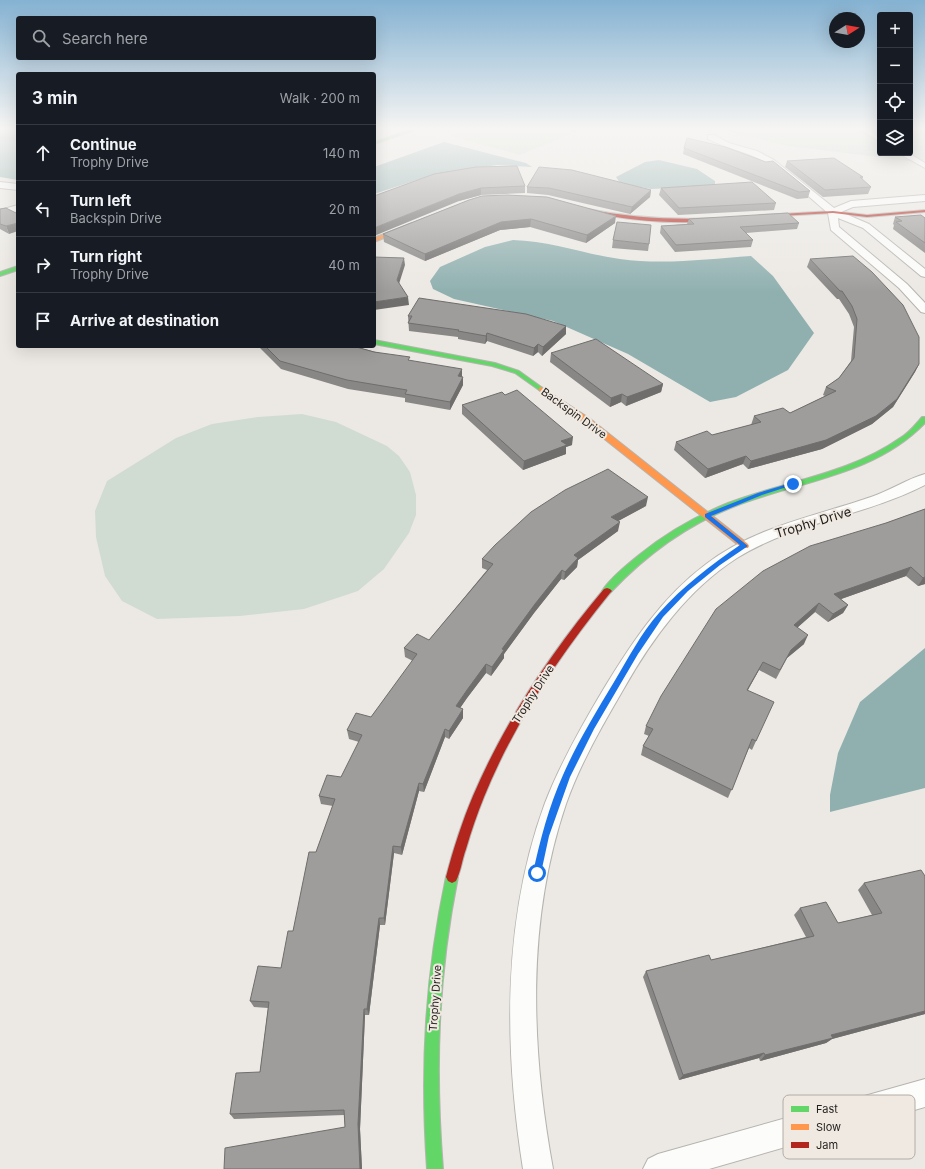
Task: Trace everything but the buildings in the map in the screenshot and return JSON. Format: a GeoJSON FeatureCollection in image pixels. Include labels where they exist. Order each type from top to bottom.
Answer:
{"type":"FeatureCollection","features":[{"type":"Feature","properties":{"kind":"street"},"geometry":{"type":"LineString","coordinates":[[798,184],[833,212],[866,226],[925,274]]}},
{"type":"Feature","properties":{"kind":"street"},"geometry":{"type":"LineString","coordinates":[[0,185],[16,187]]}},
{"type":"Feature","properties":{"kind":"street"},"geometry":{"type":"LineString","coordinates":[[833,212],[851,204],[925,198]]}},
{"type":"Feature","properties":{"kind":"street"},"geometry":{"type":"LineString","coordinates":[[577,207],[616,218],[639,221],[724,218]]}},
{"type":"Feature","properties":{"kind":"street"},"geometry":{"type":"LineString","coordinates":[[0,214],[16,209]]}},
{"type":"Feature","properties":{"kind":"street"},"geometry":{"type":"LineString","coordinates":[[748,217],[833,212],[867,216],[925,211]]}},
{"type":"Feature","properties":{"kind":"street"},"geometry":{"type":"LineString","coordinates":[[833,212],[834,228],[903,286],[925,310]]}},
{"type":"Feature","properties":{"kind":"street"},"geometry":{"type":"LineString","coordinates":[[376,239],[423,221]]}},
{"type":"Feature","properties":{"kind":"street"},"geometry":{"type":"LineString","coordinates":[[0,274],[16,269]]}},
{"type":"Feature","properties":{"kind":"street","name":"Backspin Drive"},"geometry":{"type":"LineString","coordinates":[[376,342],[493,364],[517,372],[586,420],[745,546]]}},
{"type":"Feature","properties":{"kind":"street","name":"Trophy Drive"},"geometry":{"type":"LineString","coordinates":[[435,1169],[431,1083],[432,1032],[438,955],[447,901],[458,857],[484,780],[502,744],[522,710],[583,618],[602,596],[639,559],[670,537],[707,515],[760,494],[830,474],[876,456],[912,433],[925,419]]}},
{"type":"Feature","properties":{"kind":"street","name":"Trophy Drive"},"geometry":{"type":"LineString","coordinates":[[538,1169],[533,1141],[526,1070],[524,989],[530,906],[545,836],[555,805],[566,776],[592,726],[646,635],[661,616],[686,590],[717,563],[745,546],[791,527],[877,501],[925,479]]}},
{"type":"Feature","properties":{"kind":"street"},"geometry":{"type":"LineString","coordinates":[[915,1096],[925,1093]]}},
{"type":"Feature","properties":{"kind":"street"},"geometry":{"type":"LineString","coordinates":[[658,1169],[783,1133]]}},
{"type":"Feature","properties":{"kind":"shaded area"},"geometry":{"type":"Polygon","coordinates":[[[302,414],[336,422],[387,446],[399,456],[410,472],[416,495],[416,515],[409,533],[384,569],[358,591],[304,609],[240,616],[157,619],[122,601],[105,576],[96,537],[95,511],[107,481],[176,438],[212,424],[258,417],[302,414]]]}},
{"type":"Feature","properties":{"kind":"water"},"geometry":{"type":"Polygon","coordinates":[[[376,184],[406,184],[376,193],[376,184]]]}},
{"type":"Feature","properties":{"kind":"water"},"geometry":{"type":"Polygon","coordinates":[[[623,184],[715,184],[715,186],[651,189],[623,184]]]}},
{"type":"Feature","properties":{"kind":"water"},"geometry":{"type":"Polygon","coordinates":[[[513,240],[554,245],[607,257],[636,261],[686,261],[751,256],[773,276],[814,333],[788,370],[736,397],[710,402],[628,354],[553,321],[454,299],[433,289],[430,281],[440,267],[485,247],[513,240]]]}},
{"type":"Feature","properties":{"kind":"water"},"geometry":{"type":"Polygon","coordinates":[[[925,648],[925,788],[830,812],[830,795],[838,753],[860,702],[925,648]]]}},
{"type":"Feature","properties":{"kind":"traffic: fast"},"geometry":{"type":"LineString","coordinates":[[0,274],[16,269]]}},
{"type":"Feature","properties":{"kind":"traffic: fast"},"geometry":{"type":"LineString","coordinates":[[376,342],[493,364],[517,372],[541,389]]}},
{"type":"Feature","properties":{"kind":"traffic: fast"},"geometry":{"type":"LineString","coordinates":[[607,591],[620,577],[649,552],[696,521],[753,497],[841,471],[862,462],[903,440],[925,419]]}},
{"type":"Feature","properties":{"kind":"traffic: fast"},"geometry":{"type":"LineString","coordinates":[[435,1169],[431,1096],[432,1022],[439,949],[452,877]]}},
{"type":"Feature","properties":{"kind":"traffic: slow"},"geometry":{"type":"LineString","coordinates":[[376,239],[412,225]]}},
{"type":"Feature","properties":{"kind":"traffic: slow"},"geometry":{"type":"LineString","coordinates":[[541,389],[586,420],[745,546]]}},
{"type":"Feature","properties":{"kind":"traffic: jam"},"geometry":{"type":"LineString","coordinates":[[588,210],[604,214],[653,220],[718,219]]}},
{"type":"Feature","properties":{"kind":"traffic: jam"},"geometry":{"type":"LineString","coordinates":[[760,216],[833,212],[867,216],[925,211]]}},
{"type":"Feature","properties":{"kind":"traffic: jam"},"geometry":{"type":"LineString","coordinates":[[452,877],[468,822],[478,797],[489,772],[514,725],[528,701],[582,622],[607,591]]}},
{"type":"Feature","properties":{"kind":"route"},"geometry":{"type":"LineString","coordinates":[[537,873],[545,836],[566,776],[592,726],[646,635],[673,602],[699,578],[717,563],[745,546],[707,515],[760,494],[793,484]]}}]}
